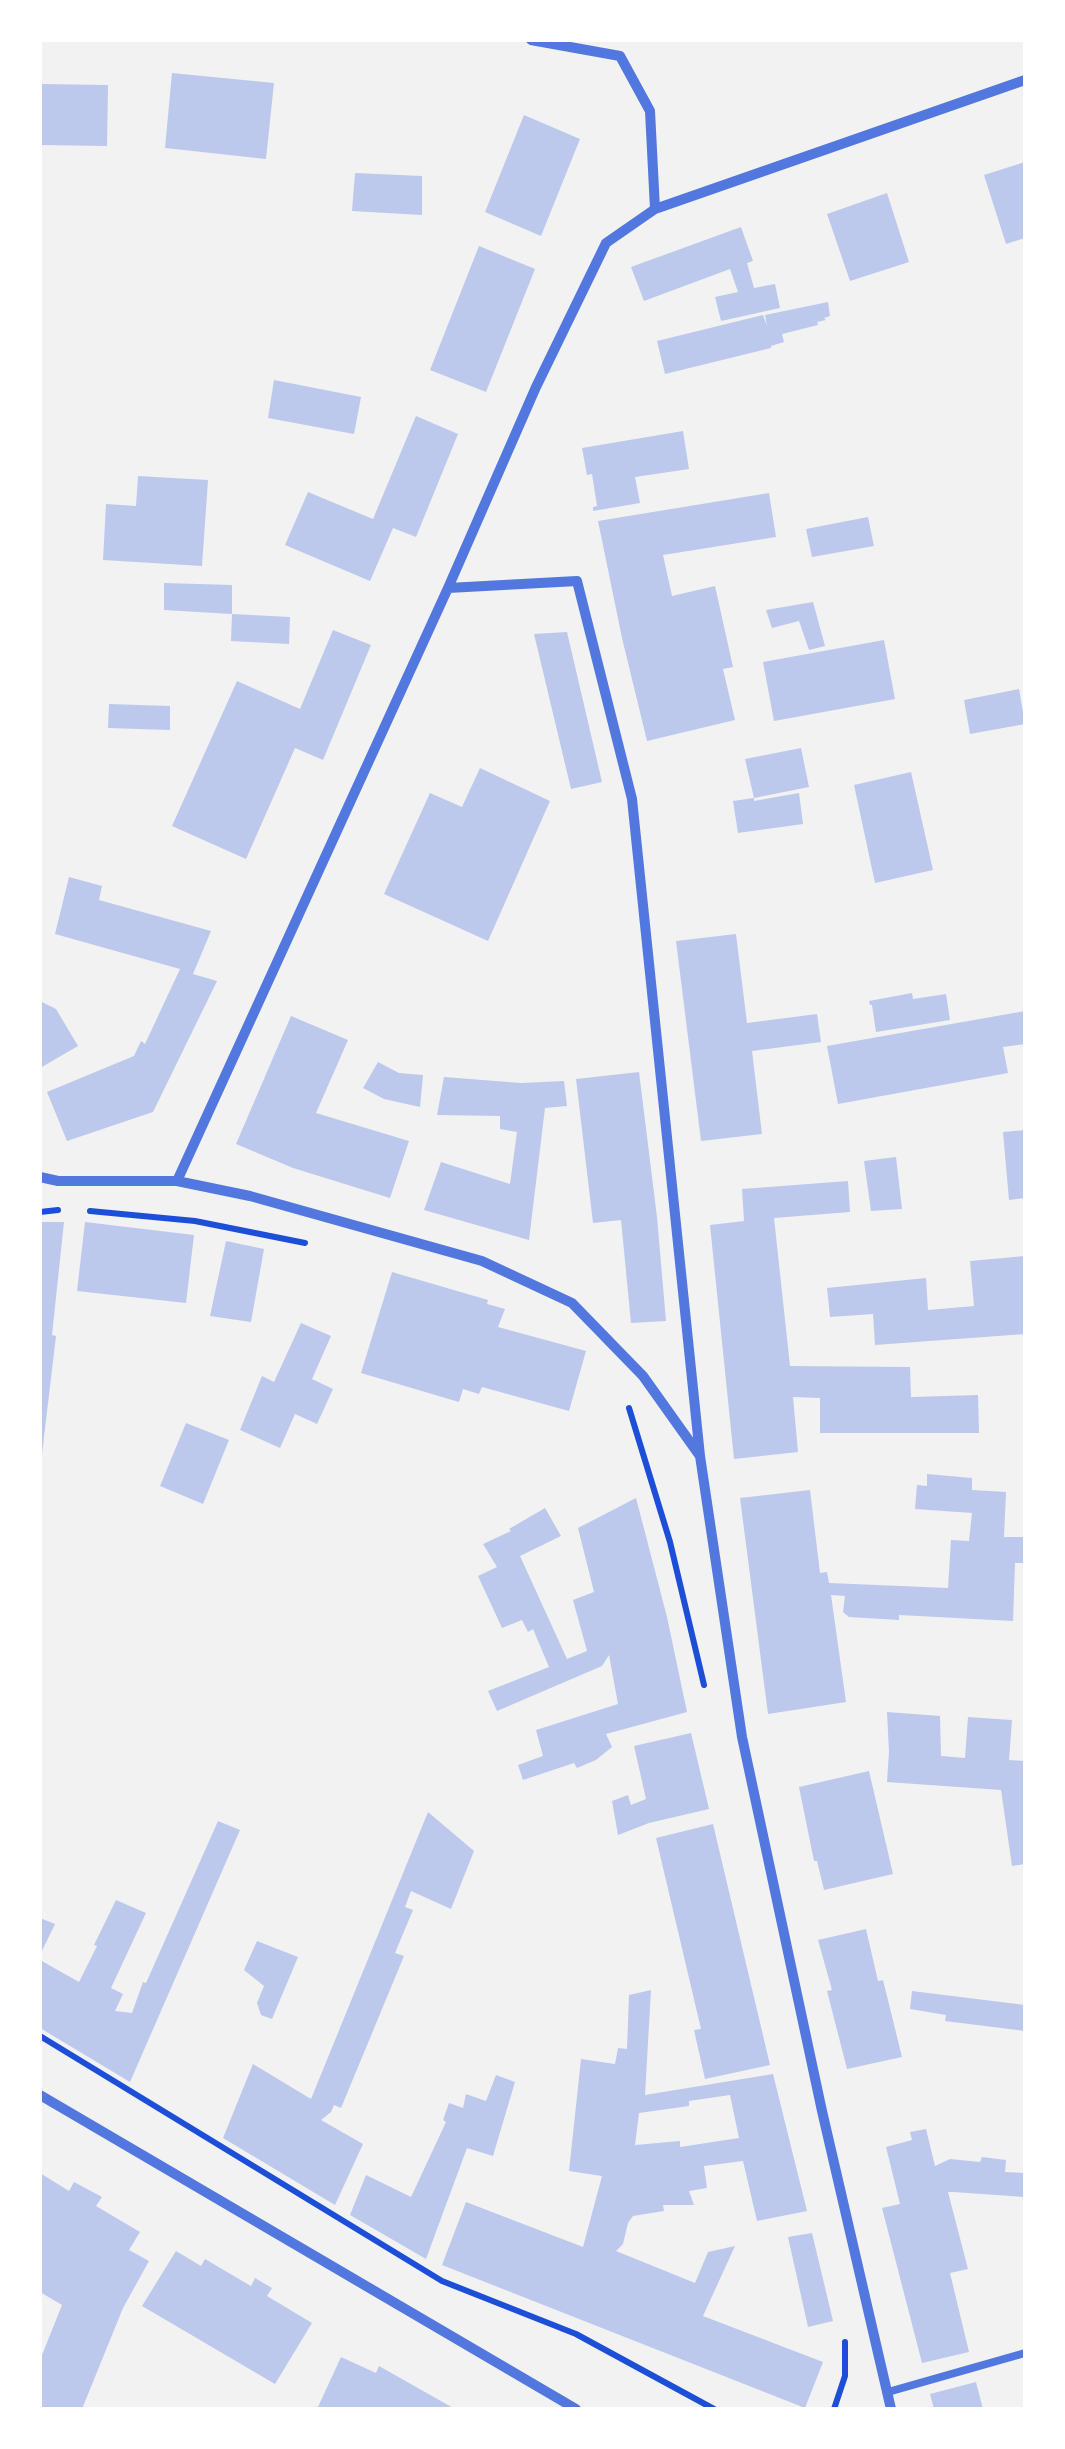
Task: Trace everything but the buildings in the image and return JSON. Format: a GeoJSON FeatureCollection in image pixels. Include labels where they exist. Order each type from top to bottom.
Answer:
{"type":"FeatureCollection","features":[{"type":"Feature","properties":{"kind":"street"},"geometry":{"type":"LineString","coordinates":[[531,40],[620,56],[650,111],[656,209]]}},
{"type":"Feature","properties":{"kind":"street"},"geometry":{"type":"LineString","coordinates":[[177,1180],[536,387],[606,243],[656,209],[1025,80]]}},
{"type":"Feature","properties":{"kind":"street"},"geometry":{"type":"LineString","coordinates":[[448,588],[577,581],[632,798],[700,1456],[742,1738],[891,2409]]}},
{"type":"Feature","properties":{"kind":"street"},"geometry":{"type":"LineString","coordinates":[[40,1177],[58,1181],[177,1180],[250,1196],[482,1261],[572,1304],[643,1376],[700,1456]]}},
{"type":"Feature","properties":{"kind":"street"},"geometry":{"type":"LineString","coordinates":[[40,2095],[576,2409]]}},
{"type":"Feature","properties":{"kind":"lane"},"geometry":{"type":"LineString","coordinates":[[888,2392],[1025,2353]]}},
{"type":"Feature","properties":{"kind":"path"},"geometry":{"type":"LineString","coordinates":[[40,1212],[70,1209]]}},
{"type":"Feature","properties":{"kind":"path"},"geometry":{"type":"LineString","coordinates":[[88,1211],[195,1221],[309,1244]]}},
{"type":"Feature","properties":{"kind":"path"},"geometry":{"type":"LineString","coordinates":[[621,1392],[630,1409],[670,1542],[706,1696]]}},
{"type":"Feature","properties":{"kind":"path"},"geometry":{"type":"LineString","coordinates":[[40,2036],[442,2280],[576,2334],[714,2409]]}},
{"type":"Feature","properties":{"kind":"path"},"geometry":{"type":"LineString","coordinates":[[834,2409],[845,2376],[845,2337]]}}]}
